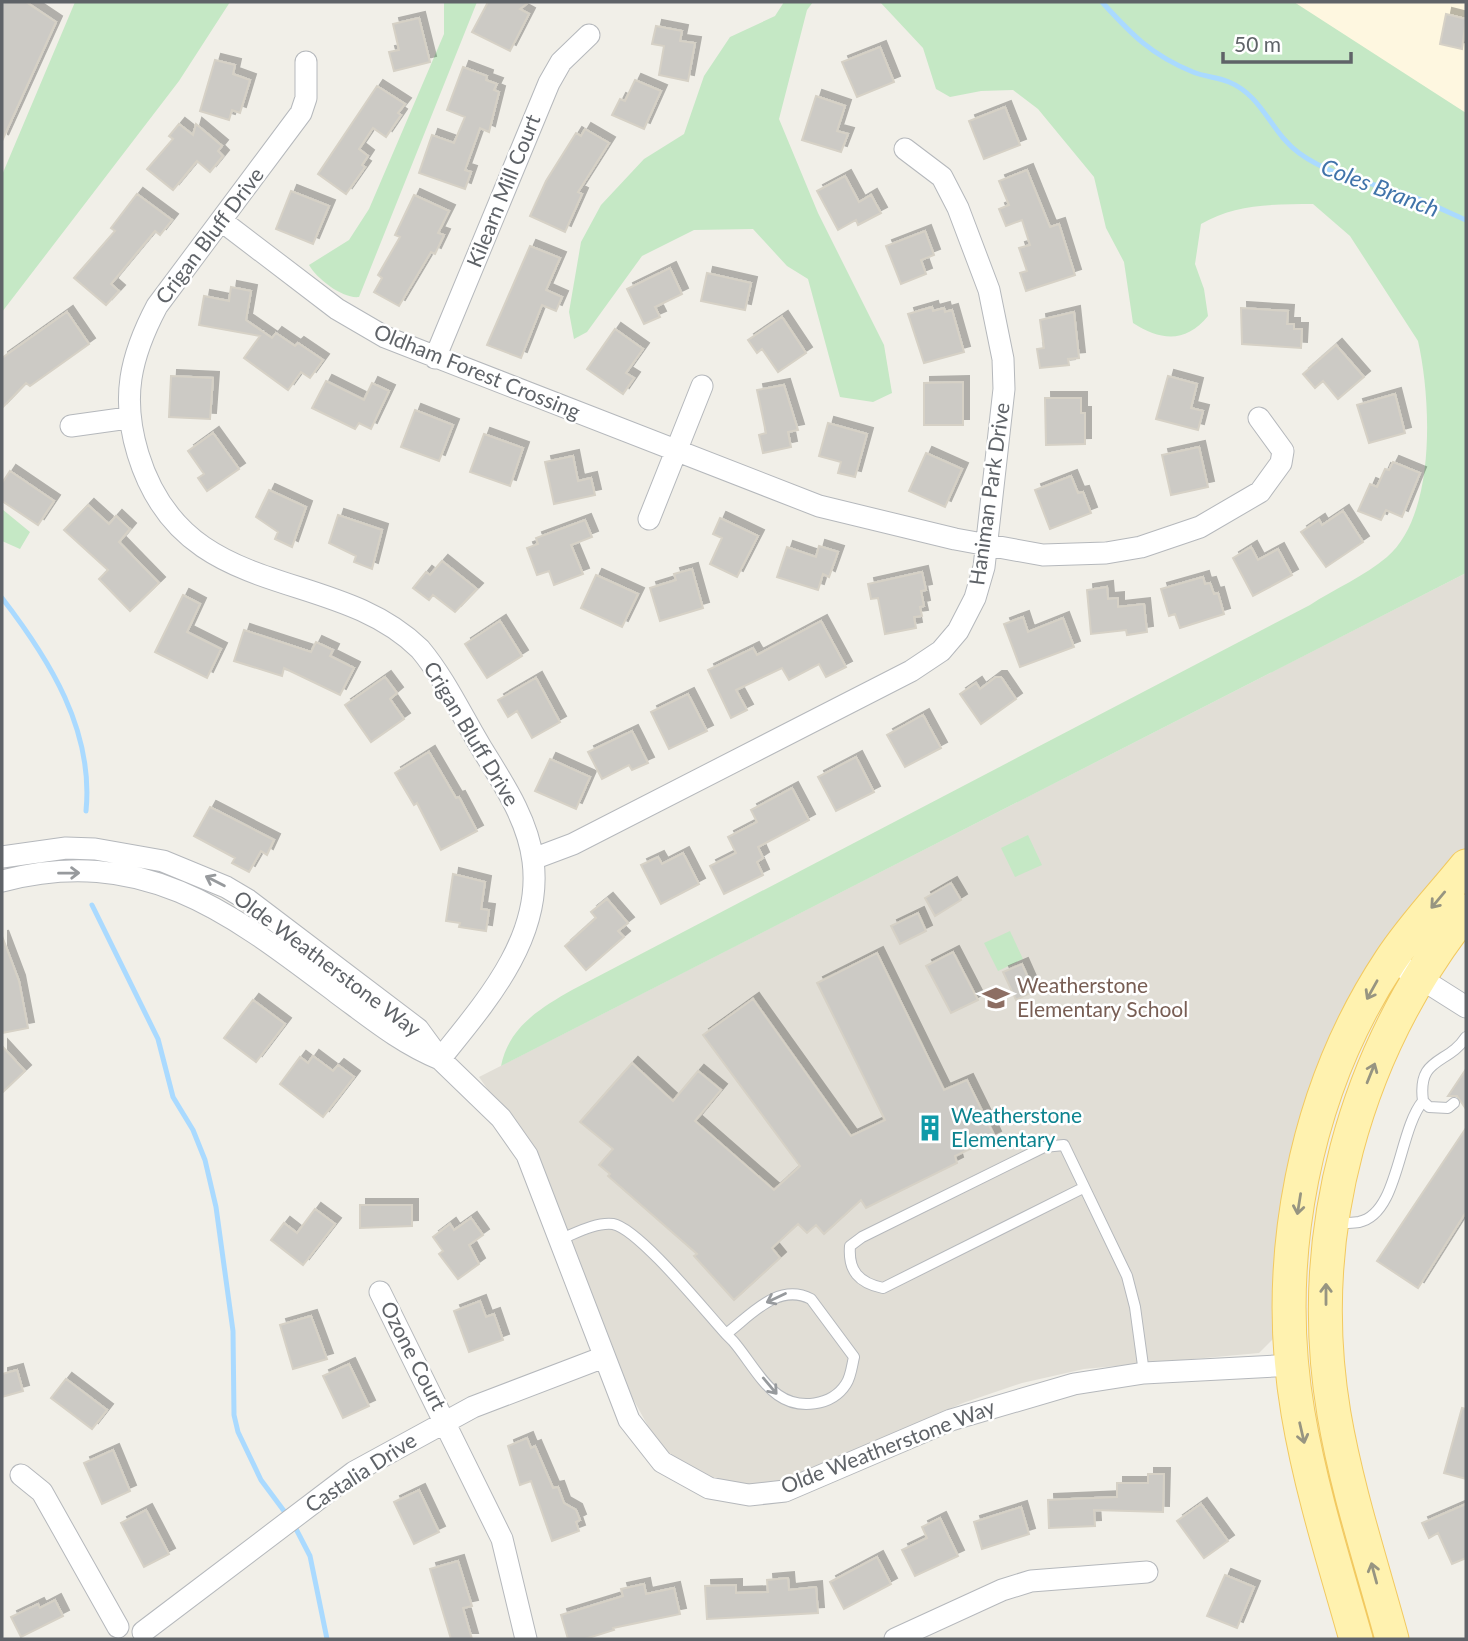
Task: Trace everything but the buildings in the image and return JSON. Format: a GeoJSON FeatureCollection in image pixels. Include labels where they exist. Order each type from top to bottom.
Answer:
{"type":"FeatureCollection","features":[{"type":"Feature","properties":{"kind":"main road"},"geometry":{"type":"LineString","coordinates":[[1356,1639],[1311,1473],[1298,1413],[1294,1365],[1292,1254],[1306,1156],[1339,1057],[1390,960],[1466,866]]}},
{"type":"Feature","properties":{"kind":"main road"},"geometry":{"type":"LineString","coordinates":[[1392,1639],[1355,1505],[1334,1415],[1328,1363],[1325,1286],[1331,1225],[1342,1163],[1360,1103],[1382,1046],[1419,978],[1466,911]]}},
{"type":"Feature","properties":{"kind":"main road"},"geometry":{"type":"LineString","coordinates":[[1294,1365],[1328,1363]]}},
{"type":"Feature","properties":{"kind":"street","name":"Kilearn Mill Court"},"geometry":{"type":"LineString","coordinates":[[435,358],[549,83],[561,62],[589,35]]}},
{"type":"Feature","properties":{"kind":"street","name":"Crigan Bluff Drive"},"geometry":{"type":"LineString","coordinates":[[306,62],[306,98],[301,113],[223,222],[157,306],[147,325],[130,382],[128,418],[151,486],[167,512],[196,541],[231,563],[370,615],[407,637],[420,649],[507,791],[522,822],[533,859],[534,877],[526,926],[514,960],[440,1059]]}},
{"type":"Feature","properties":{"kind":"street","name":"Haniman Park Drive"},"geometry":{"type":"LineString","coordinates":[[533,859],[573,844],[911,671],[941,651],[958,631],[975,598],[986,545],[1004,389],[998,324],[975,251],[942,177],[905,149]]}},
{"type":"Feature","properties":{"kind":"street","name":"Oldham Forest Crossing"},"geometry":{"type":"LineString","coordinates":[[223,222],[360,324],[435,358],[819,506],[986,545],[1043,555],[1106,553],[1141,547],[1200,527],[1260,492],[1281,463],[1283,451],[1259,418]]}},
{"type":"Feature","properties":{"kind":"street"},"geometry":{"type":"LineString","coordinates":[[649,519],[702,386]]}},
{"type":"Feature","properties":{"kind":"street"},"geometry":{"type":"LineString","coordinates":[[71,426],[128,418]]}},
{"type":"Feature","properties":{"kind":"street","name":"Olde Weatherstone Way"},"geometry":{"type":"LineString","coordinates":[[2,857],[66,848],[95,849],[163,861],[200,874],[248,900],[418,1029],[440,1059],[485,1100],[517,1140],[536,1175],[629,1420],[662,1462],[695,1483],[728,1493],[749,1495],[797,1487],[951,1420],[994,1405],[1074,1384],[1144,1373],[1294,1365]]}},
{"type":"Feature","properties":{"kind":"street","name":"Olde Weatherstone Way"},"geometry":{"type":"LineString","coordinates":[[2,881],[38,874],[94,873],[156,883],[199,898],[246,925],[408,1046],[440,1059]]}},
{"type":"Feature","properties":{"kind":"street"},"geometry":{"type":"LineString","coordinates":[[1390,960],[1466,1007]]}},
{"type":"Feature","properties":{"kind":"street","name":"Ozone Court"},"geometry":{"type":"LineString","coordinates":[[380,1292],[502,1539],[526,1639]]}},
{"type":"Feature","properties":{"kind":"street","name":"Castalia Drive"},"geometry":{"type":"LineString","coordinates":[[114,1633],[129,1624],[145,1636],[354,1472],[472,1407],[604,1357]]}},
{"type":"Feature","properties":{"kind":"street"},"geometry":{"type":"LineString","coordinates":[[21,1475],[42,1492],[114,1633]]}},
{"type":"Feature","properties":{"kind":"street"},"geometry":{"type":"LineString","coordinates":[[895,1639],[1002,1590],[1031,1581],[1147,1572]]}},
{"type":"Feature","properties":{"kind":"lane"},"geometry":{"type":"LineString","coordinates":[[1426,1104],[1422,1076],[1430,1065],[1462,1052],[1466,1037]]}},
{"type":"Feature","properties":{"kind":"lane"},"geometry":{"type":"LineString","coordinates":[[1426,1104],[1439,1109],[1454,1103]]}},
{"type":"Feature","properties":{"kind":"lane"},"geometry":{"type":"LineString","coordinates":[[1331,1225],[1360,1222],[1376,1213],[1387,1198],[1412,1114],[1426,1104]]}},
{"type":"Feature","properties":{"kind":"lane"},"geometry":{"type":"LineString","coordinates":[[1083,1188],[883,1288],[868,1285],[856,1276],[849,1260],[850,1246],[862,1237],[1044,1147],[1064,1145],[1127,1276],[1135,1307],[1144,1373]]}},
{"type":"Feature","properties":{"kind":"lane"},"geometry":{"type":"LineString","coordinates":[[561,1239],[599,1225],[622,1227],[637,1237],[726,1334],[777,1395],[795,1403],[813,1405],[833,1397],[847,1383],[854,1357],[811,1299],[801,1294],[789,1293],[771,1298],[726,1334]]}},
{"type":"Feature","properties":{"kind":"shaded area"},"geometry":{"type":"Polygon","coordinates":[[[1289,2],[1466,2],[1466,113],[1295,5],[1289,2]]]}},
{"type":"Feature","properties":{"kind":"shaded area","name":"Weatherstone Elementary School"},"geometry":{"type":"Polygon","coordinates":[[[1466,573],[1466,853],[1332,1044],[1277,1335],[1259,1353],[1084,1369],[1022,1383],[963,1403],[789,1478],[761,1486],[729,1484],[696,1473],[660,1448],[632,1397],[544,1170],[479,1077],[1466,573]]]}},
{"type":"Feature","properties":{"kind":"green space"},"geometry":{"type":"Polygon","coordinates":[[[75,2],[230,2],[179,81],[2,312],[2,175],[75,2]]]}},
{"type":"Feature","properties":{"kind":"green space"},"geometry":{"type":"Polygon","coordinates":[[[444,2],[477,2],[359,297],[346,295],[324,282],[309,265],[349,240],[369,209],[444,34],[444,2]]]}},
{"type":"Feature","properties":{"kind":"green space"},"geometry":{"type":"Polygon","coordinates":[[[784,2],[813,2],[807,10],[779,119],[818,213],[884,345],[892,393],[873,402],[840,397],[808,279],[787,266],[753,229],[694,230],[642,256],[587,332],[574,339],[569,312],[581,242],[601,205],[644,159],[684,134],[704,76],[730,37],[775,16],[784,2]]]}},
{"type":"Feature","properties":{"kind":"green space"},"geometry":{"type":"Polygon","coordinates":[[[880,2],[1294,2],[1466,113],[1466,573],[501,1066],[505,1052],[518,1030],[537,1012],[560,997],[1310,605],[1387,557],[1403,538],[1415,513],[1422,485],[1427,423],[1426,393],[1418,341],[1350,236],[1313,204],[1255,206],[1214,217],[1201,224],[1195,264],[1204,289],[1208,316],[1200,325],[1182,335],[1163,336],[1143,329],[1133,323],[1124,262],[1106,228],[1094,177],[1038,109],[1013,90],[981,91],[950,97],[936,89],[923,48],[880,2]]]}},
{"type":"Feature","properties":{"kind":"green space"},"geometry":{"type":"Polygon","coordinates":[[[2,509],[30,532],[20,549],[2,541],[2,509]]]}},
{"type":"Feature","properties":{"kind":"green space"},"geometry":{"type":"Polygon","coordinates":[[[1028,835],[1042,865],[1015,877],[1001,848],[1028,835]]]}},
{"type":"Feature","properties":{"kind":"green space"},"geometry":{"type":"Polygon","coordinates":[[[1010,931],[1023,959],[998,971],[984,943],[1010,931]]]}},
{"type":"Feature","properties":{"kind":"waterway","name":"Coles Branch"},"geometry":{"type":"LineString","coordinates":[[1102,2],[1132,34],[1153,51],[1193,72],[1225,80],[1241,88],[1259,105],[1289,145],[1311,161],[1349,177],[1418,199],[1466,220]]}},
{"type":"Feature","properties":{"kind":"waterway"},"geometry":{"type":"LineString","coordinates":[[2,598],[36,646],[65,697],[83,752],[87,781],[86,811]]}},
{"type":"Feature","properties":{"kind":"waterway"},"geometry":{"type":"LineString","coordinates":[[92,905],[158,1039],[173,1097],[193,1130],[205,1160],[216,1207],[233,1331],[234,1415],[238,1432],[261,1480],[287,1515]]}},
{"type":"Feature","properties":{"kind":"waterway"},"geometry":{"type":"LineString","coordinates":[[293,1523],[310,1556],[327,1639]]}},
{"type":"Feature","properties":{"kind":"place","name":"Weatherstone Elementary School"},"geometry":{"type":"Point","coordinates":[996,998]}},
{"type":"Feature","properties":{"kind":"place","name":"Weatherstone Elementary"},"geometry":{"type":"Point","coordinates":[930,1128]}}]}
